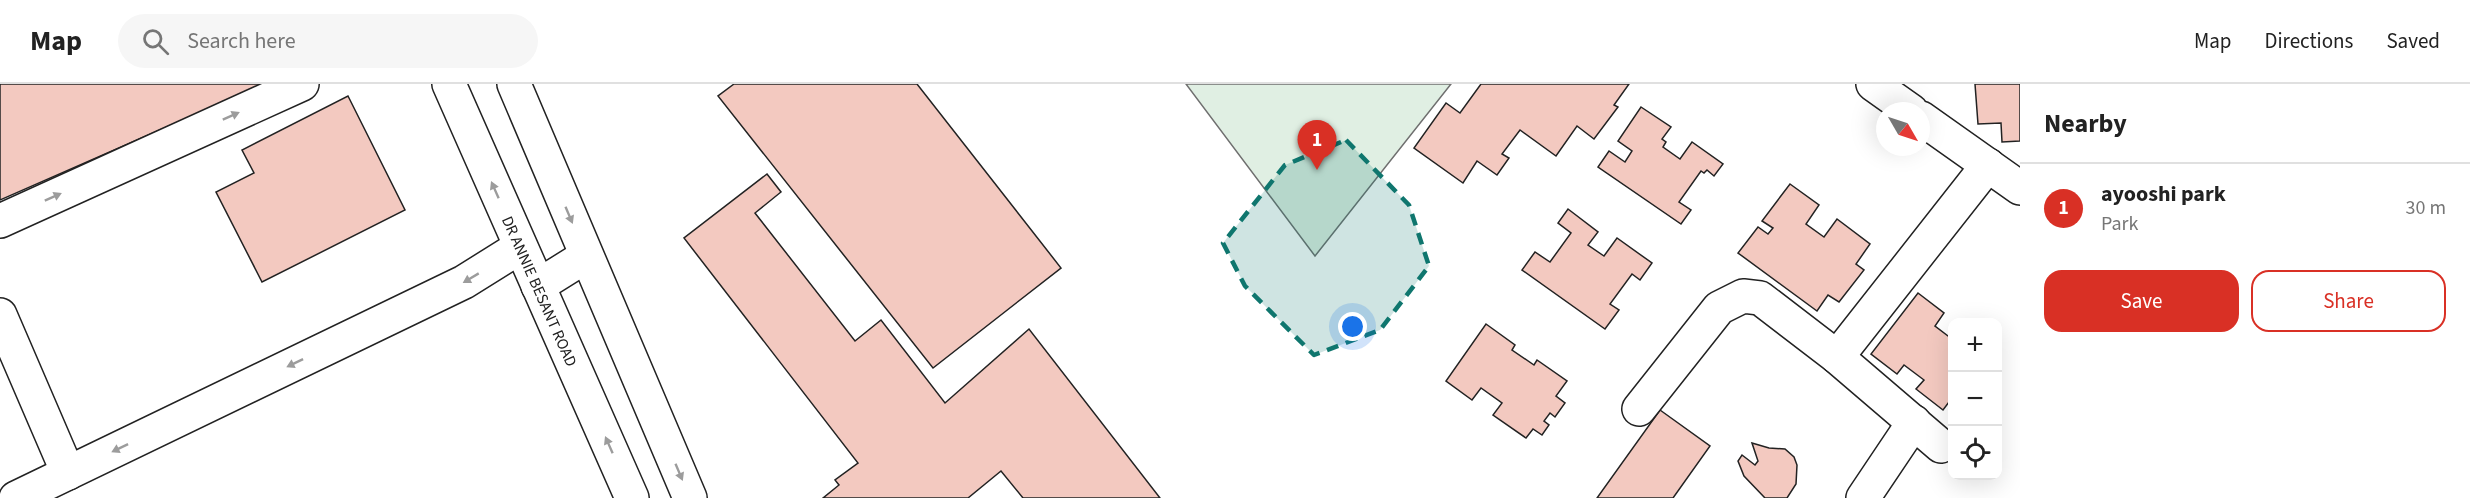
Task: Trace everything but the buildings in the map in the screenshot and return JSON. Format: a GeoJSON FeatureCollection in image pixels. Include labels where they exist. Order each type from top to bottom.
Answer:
{"type":"FeatureCollection","features":[{"type":"Feature","properties":{"kind":"street"},"geometry":{"type":"LineString","coordinates":[[0,221],[302,84]]}},
{"type":"Feature","properties":{"kind":"street","name":"DR ANNIE BESANT ROAD"},"geometry":{"type":"LineString","coordinates":[[449,84],[632,498]]}},
{"type":"Feature","properties":{"kind":"street"},"geometry":{"type":"LineString","coordinates":[[514,84],[690,498]]}},
{"type":"Feature","properties":{"kind":"street"},"geometry":{"type":"LineString","coordinates":[[1873,84],[1898,102]]}},
{"type":"Feature","properties":{"kind":"street"},"geometry":{"type":"LineString","coordinates":[[1930,124],[2020,188]]}},
{"type":"Feature","properties":{"kind":"street"},"geometry":{"type":"LineString","coordinates":[[1837,357],[1988,165]]}},
{"type":"Feature","properties":{"kind":"street"},"geometry":{"type":"LineString","coordinates":[[16,498],[464,282],[520,247]]}},
{"type":"Feature","properties":{"kind":"street"},"geometry":{"type":"LineString","coordinates":[[538,286],[586,256]]}},
{"type":"Feature","properties":{"kind":"street"},"geometry":{"type":"LineString","coordinates":[[1639,410],[1719,308],[1743,296],[1760,298],[1837,357],[1941,446]]}},
{"type":"Feature","properties":{"kind":"street"},"geometry":{"type":"LineString","coordinates":[[0,315],[68,473]]}},
{"type":"Feature","properties":{"kind":"street"},"geometry":{"type":"LineString","coordinates":[[1863,498],[1914,422]]}},
{"type":"Feature","properties":{"kind":"highlighted area"},"geometry":{"type":"Polygon","coordinates":[[[1346,140],[1409,205],[1429,266],[1380,330],[1314,355],[1245,286],[1223,243],[1285,165],[1346,140]]]}},
{"type":"Feature","properties":{"kind":"green space"},"geometry":{"type":"Polygon","coordinates":[[[1186,84],[1451,84],[1315,256],[1186,84]]]}},
{"type":"Feature","properties":{"kind":"place","name":"ayooshi park"},"geometry":{"type":"Point","coordinates":[1317,170]}}]}
